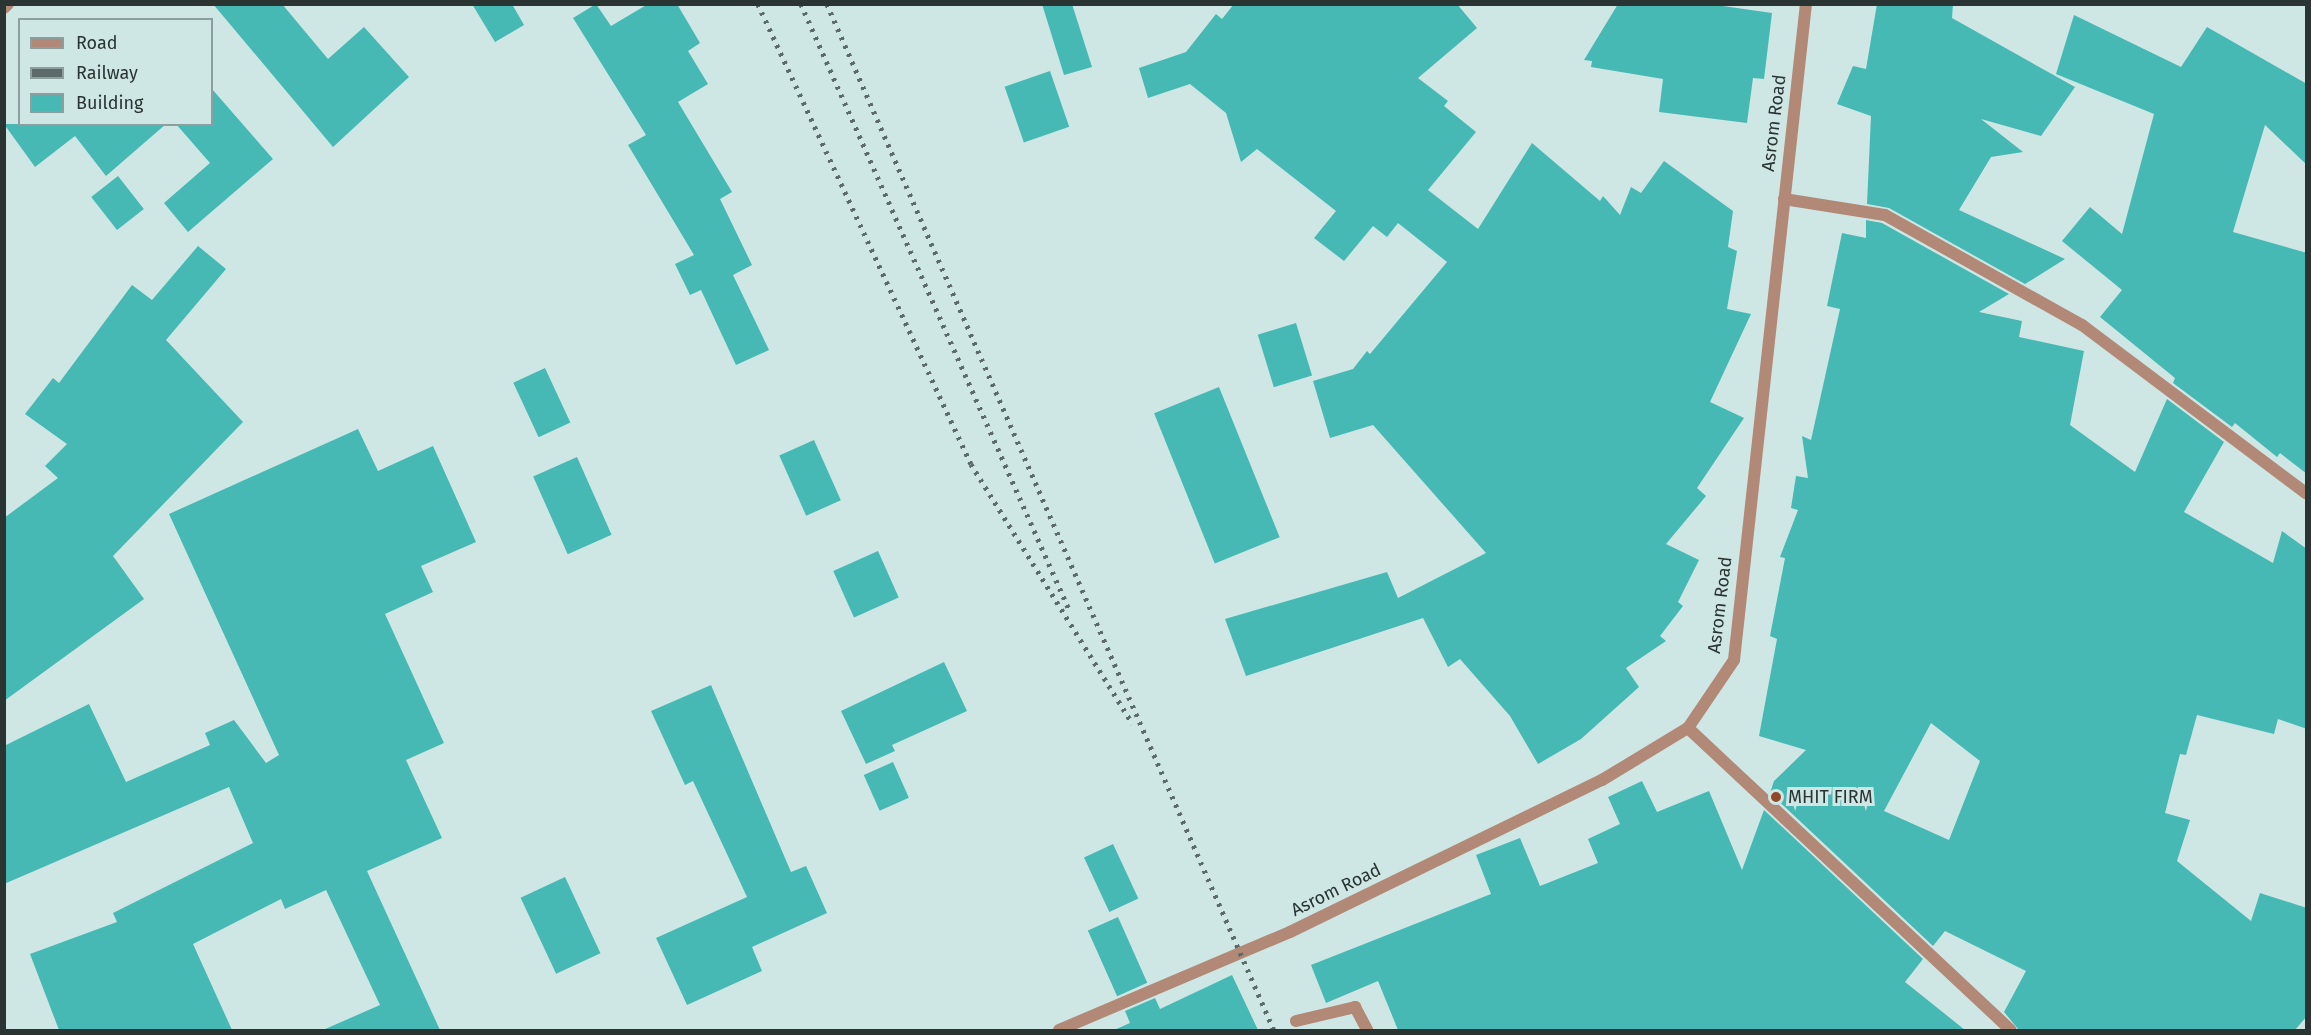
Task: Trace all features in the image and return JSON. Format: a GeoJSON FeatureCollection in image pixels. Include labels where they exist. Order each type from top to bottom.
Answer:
{"type":"FeatureCollection","features":[{"type":"Feature","properties":{"kind":"street"},"geometry":{"type":"LineString","coordinates":[[4,8],[8,4]]}},
{"type":"Feature","properties":{"kind":"street","name":"Asrom Road"},"geometry":{"type":"LineString","coordinates":[[1059,1030],[1267,942],[1602,780],[1688,729],[1734,660],[1806,4]]}},
{"type":"Feature","properties":{"kind":"street"},"geometry":{"type":"LineString","coordinates":[[1784,199],[1885,215],[2082,325],[2307,493]]}},
{"type":"Feature","properties":{"kind":"street"},"geometry":{"type":"LineString","coordinates":[[1688,729],[2011,1030]]}},
{"type":"Feature","properties":{"kind":"street"},"geometry":{"type":"LineString","coordinates":[[1296,1021],[1355,1007],[1367,1030]]}},
{"type":"Feature","properties":{"kind":"building"},"geometry":{"type":"Polygon","coordinates":[[[213,4],[282,4],[328,59],[364,27],[409,77],[333,147],[213,4]]]}},
{"type":"Feature","properties":{"kind":"building"},"geometry":{"type":"Polygon","coordinates":[[[472,4],[512,4],[524,25],[495,42],[472,4]]]}},
{"type":"Feature","properties":{"kind":"building"},"geometry":{"type":"Polygon","coordinates":[[[596,4],[611,26],[648,4],[677,4],[700,43],[688,51],[708,84],[678,102],[732,192],[720,199],[752,265],[733,275],[769,350],[736,365],[701,290],[690,295],[675,264],[694,255],[628,145],[646,135],[573,18],[596,4]]]}},
{"type":"Feature","properties":{"kind":"building"},"geometry":{"type":"Polygon","coordinates":[[[1042,4],[1072,4],[1092,67],[1064,75],[1042,4]]]}},
{"type":"Feature","properties":{"kind":"building"},"geometry":{"type":"Polygon","coordinates":[[[1234,4],[1457,4],[1477,28],[1418,78],[1448,101],[1444,106],[1476,132],[1428,190],[1478,229],[1532,143],[1600,201],[1603,196],[1620,215],[1631,187],[1641,193],[1664,161],[1733,211],[1728,247],[1737,251],[1727,309],[1751,314],[1710,402],[1744,418],[1697,488],[1706,496],[1666,544],[1699,560],[1678,602],[1683,606],[1660,636],[1666,641],[1626,668],[1639,687],[1581,739],[1538,764],[1510,716],[1460,659],[1448,667],[1423,618],[1246,676],[1225,619],[1387,572],[1398,598],[1486,553],[1373,425],[1330,438],[1313,381],[1353,369],[1367,351],[1370,354],[1447,262],[1398,223],[1387,237],[1373,226],[1344,261],[1314,238],[1336,211],[1257,149],[1241,162],[1226,113],[1190,84],[1148,98],[1139,68],[1186,52],[1216,14],[1222,19],[1234,4]]]}},
{"type":"Feature","properties":{"kind":"building"},"geometry":{"type":"Polygon","coordinates":[[[1618,4],[1709,4],[1772,13],[1764,79],[1753,78],[1747,123],[1659,112],[1663,79],[1591,67],[1592,61],[1584,60],[1618,4]]]}},
{"type":"Feature","properties":{"kind":"building"},"geometry":{"type":"Polygon","coordinates":[[[1877,4],[1953,4],[1952,18],[2075,87],[2041,136],[1981,119],[2023,152],[1991,157],[1959,210],[2065,259],[2025,284],[1889,208],[1867,204],[1871,116],[1837,104],[1853,66],[1866,69],[1877,4]]]}},
{"type":"Feature","properties":{"kind":"building"},"geometry":{"type":"Polygon","coordinates":[[[2074,15],[2181,67],[2207,27],[2307,84],[2307,165],[2265,125],[2233,232],[2307,253],[2307,474],[2280,453],[2277,457],[2235,423],[2232,427],[2173,383],[2175,378],[2100,317],[2122,290],[2062,241],[2090,207],[2122,234],[2154,114],[2056,74],[2074,15]]]}},
{"type":"Feature","properties":{"kind":"building"},"geometry":{"type":"Polygon","coordinates":[[[1050,71],[1069,127],[1024,142],[1005,87],[1050,71]]]}},
{"type":"Feature","properties":{"kind":"building"},"geometry":{"type":"Polygon","coordinates":[[[213,90],[273,159],[188,232],[164,203],[210,163],[178,126],[213,126],[213,90]]]}},
{"type":"Feature","properties":{"kind":"building"},"geometry":{"type":"Polygon","coordinates":[[[4,124],[18,124],[18,126],[164,126],[106,176],[75,136],[35,167],[4,124]]]}},
{"type":"Feature","properties":{"kind":"building"},"geometry":{"type":"Polygon","coordinates":[[[118,176],[144,209],[117,230],[91,197],[118,176]]]}},
{"type":"Feature","properties":{"kind":"building"},"geometry":{"type":"Polygon","coordinates":[[[1866,220],[1882,223],[2009,294],[1979,312],[2022,321],[2019,337],[2084,351],[2070,425],[2135,472],[2167,399],[2224,442],[2184,512],[2273,563],[2282,531],[2307,549],[2307,729],[2278,719],[2274,734],[2197,715],[2186,755],[2180,754],[2165,813],[2190,820],[2177,861],[2251,921],[2260,893],[2307,908],[2307,1016],[2295,1030],[2019,1030],[2004,1012],[2026,971],[1945,931],[1933,946],[1770,793],[1774,781],[1806,750],[1759,736],[1777,639],[1770,636],[1785,558],[1780,557],[1798,510],[1791,508],[1796,476],[1808,478],[1802,436],[1811,440],[1840,309],[1827,306],[1842,233],[1866,238],[1866,220]],[[1931,723],[1884,811],[1949,840],[1980,761],[1931,723]]]}},
{"type":"Feature","properties":{"kind":"building"},"geometry":{"type":"Polygon","coordinates":[[[198,246],[226,269],[166,340],[243,422],[113,556],[144,599],[4,701],[4,518],[58,478],[45,466],[67,444],[25,414],[53,378],[59,383],[132,285],[152,300],[198,246]]]}},
{"type":"Feature","properties":{"kind":"building"},"geometry":{"type":"Polygon","coordinates":[[[1296,323],[1312,376],[1274,387],[1258,335],[1296,323]]]}},
{"type":"Feature","properties":{"kind":"building"},"geometry":{"type":"Polygon","coordinates":[[[545,368],[570,422],[539,437],[513,383],[545,368]]]}},
{"type":"Feature","properties":{"kind":"building"},"geometry":{"type":"Polygon","coordinates":[[[1219,387],[1280,537],[1215,563],[1154,413],[1219,387]]]}},
{"type":"Feature","properties":{"kind":"building"},"geometry":{"type":"Polygon","coordinates":[[[358,429],[378,471],[433,446],[476,542],[421,566],[433,592],[385,614],[444,743],[406,760],[442,838],[367,871],[440,1030],[323,1030],[380,1005],[326,890],[285,909],[281,899],[193,944],[232,1030],[59,1030],[30,954],[117,922],[113,913],[253,843],[229,787],[4,884],[4,746],[89,704],[126,782],[210,745],[205,733],[234,720],[266,763],[279,755],[169,514],[358,429]]]}},
{"type":"Feature","properties":{"kind":"building"},"geometry":{"type":"Polygon","coordinates":[[[814,440],[841,500],[806,516],[779,455],[814,440]]]}},
{"type":"Feature","properties":{"kind":"building"},"geometry":{"type":"Polygon","coordinates":[[[577,457],[612,535],[568,554],[533,477],[577,457]]]}},
{"type":"Feature","properties":{"kind":"building"},"geometry":{"type":"Polygon","coordinates":[[[878,551],[899,598],[854,618],[833,571],[878,551]]]}},
{"type":"Feature","properties":{"kind":"building"},"geometry":{"type":"Polygon","coordinates":[[[944,662],[967,711],[892,745],[895,751],[866,764],[841,711],[944,662]]]}},
{"type":"Feature","properties":{"kind":"building"},"geometry":{"type":"Polygon","coordinates":[[[711,685],[791,872],[806,866],[827,913],[752,947],[762,971],[687,1005],[656,938],[747,897],[693,781],[685,785],[651,711],[711,685]]]}},
{"type":"Feature","properties":{"kind":"building"},"geometry":{"type":"Polygon","coordinates":[[[893,762],[909,798],[880,811],[864,775],[893,762]]]}},
{"type":"Feature","properties":{"kind":"building"},"geometry":{"type":"Polygon","coordinates":[[[1642,781],[1657,812],[1709,791],[1742,870],[1764,810],[1923,959],[1905,982],[1965,1030],[1398,1030],[1378,981],[1326,1003],[1311,965],[1491,894],[1476,855],[1520,838],[1540,886],[1598,863],[1588,839],[1620,824],[1608,797],[1642,781]]]}},
{"type":"Feature","properties":{"kind":"building"},"geometry":{"type":"Polygon","coordinates":[[[1113,844],[1138,898],[1109,912],[1084,858],[1113,844]]]}},
{"type":"Feature","properties":{"kind":"building"},"geometry":{"type":"Polygon","coordinates":[[[565,877],[600,953],[556,974],[521,898],[565,877]]]}},
{"type":"Feature","properties":{"kind":"building"},"geometry":{"type":"Polygon","coordinates":[[[1118,917],[1147,983],[1117,996],[1088,930],[1118,917]]]}},
{"type":"Feature","properties":{"kind":"building"},"geometry":{"type":"Polygon","coordinates":[[[1232,975],[1258,1030],[1114,1030],[1130,1023],[1125,1011],[1155,998],[1160,1009],[1232,975]]]}},
{"type":"Feature","properties":{"kind":"railway"},"geometry":{"type":"LineString","coordinates":[[758,4],[971,464],[1133,724]]}},
{"type":"Feature","properties":{"kind":"railway"},"geometry":{"type":"LineString","coordinates":[[801,4],[1069,609]]}},
{"type":"Feature","properties":{"kind":"railway"},"geometry":{"type":"LineString","coordinates":[[827,4],[1274,1030]]}},
{"type":"Feature","properties":{"kind":"place","name":"MHIT FIRM"},"geometry":{"type":"Point","coordinates":[1776,797]}}]}
